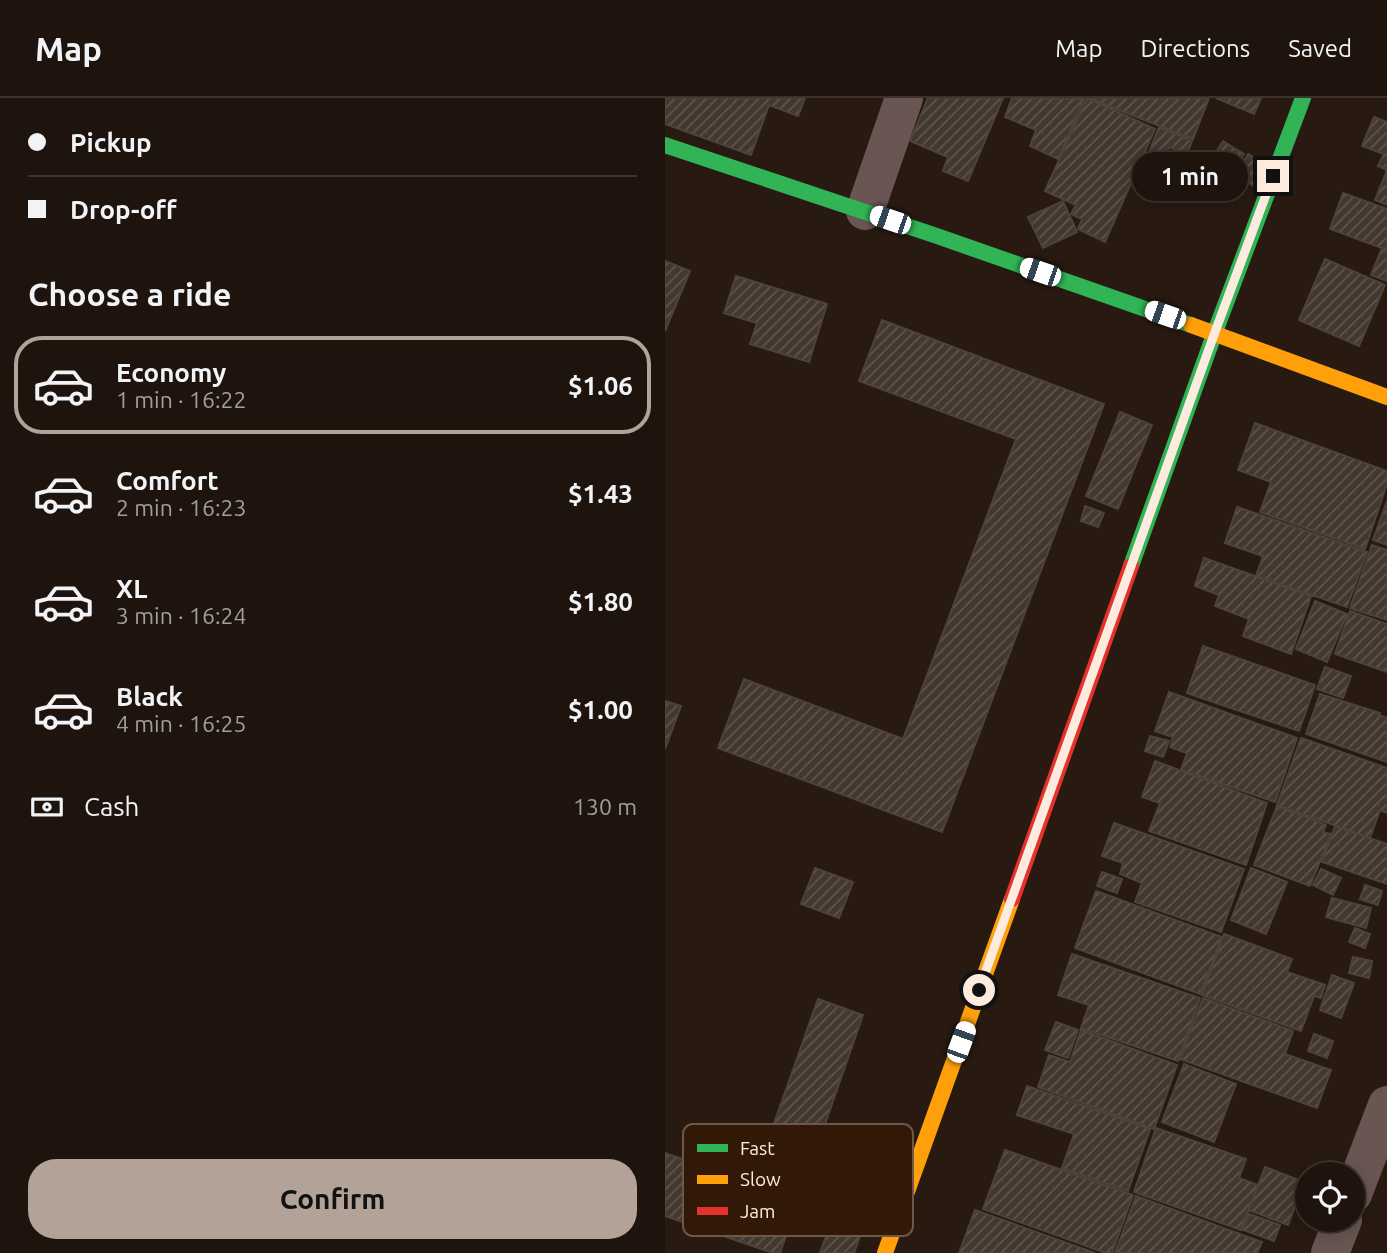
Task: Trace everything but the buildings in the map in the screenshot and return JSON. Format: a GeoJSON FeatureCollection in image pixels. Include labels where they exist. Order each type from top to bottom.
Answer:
{"type":"FeatureCollection","features":[{"type":"Feature","properties":{"kind":"street"},"geometry":{"type":"LineString","coordinates":[[865,211],[904,98]]}},
{"type":"Feature","properties":{"kind":"street"},"geometry":{"type":"LineString","coordinates":[[913,1175],[1215,332],[1303,98]]}},
{"type":"Feature","properties":{"kind":"street"},"geometry":{"type":"LineString","coordinates":[[665,145],[1215,332],[1387,397]]}},
{"type":"Feature","properties":{"kind":"street"},"geometry":{"type":"LineString","coordinates":[[1365,1163],[1387,1105]]}},
{"type":"Feature","properties":{"kind":"street"},"geometry":{"type":"LineString","coordinates":[[1330,1253],[1338,1232]]}},
{"type":"Feature","properties":{"kind":"street"},"geometry":{"type":"LineString","coordinates":[[885,1253],[891,1236]]}},
{"type":"Feature","properties":{"kind":"traffic: fast"},"geometry":{"type":"LineString","coordinates":[[1131,566],[1303,98]]}},
{"type":"Feature","properties":{"kind":"traffic: fast"},"geometry":{"type":"LineString","coordinates":[[665,145],[1191,325]]}},
{"type":"Feature","properties":{"kind":"traffic: slow"},"geometry":{"type":"LineString","coordinates":[[1191,325],[1387,397]]}},
{"type":"Feature","properties":{"kind":"traffic: slow"},"geometry":{"type":"LineString","coordinates":[[913,1175],[1012,899]]}},
{"type":"Feature","properties":{"kind":"traffic: slow"},"geometry":{"type":"LineString","coordinates":[[885,1253],[891,1236]]}},
{"type":"Feature","properties":{"kind":"traffic: jam"},"geometry":{"type":"LineString","coordinates":[[1012,899],[1131,566]]}},
{"type":"Feature","properties":{"kind":"route"},"geometry":{"type":"LineString","coordinates":[[979,990],[1273,176]]}}]}
